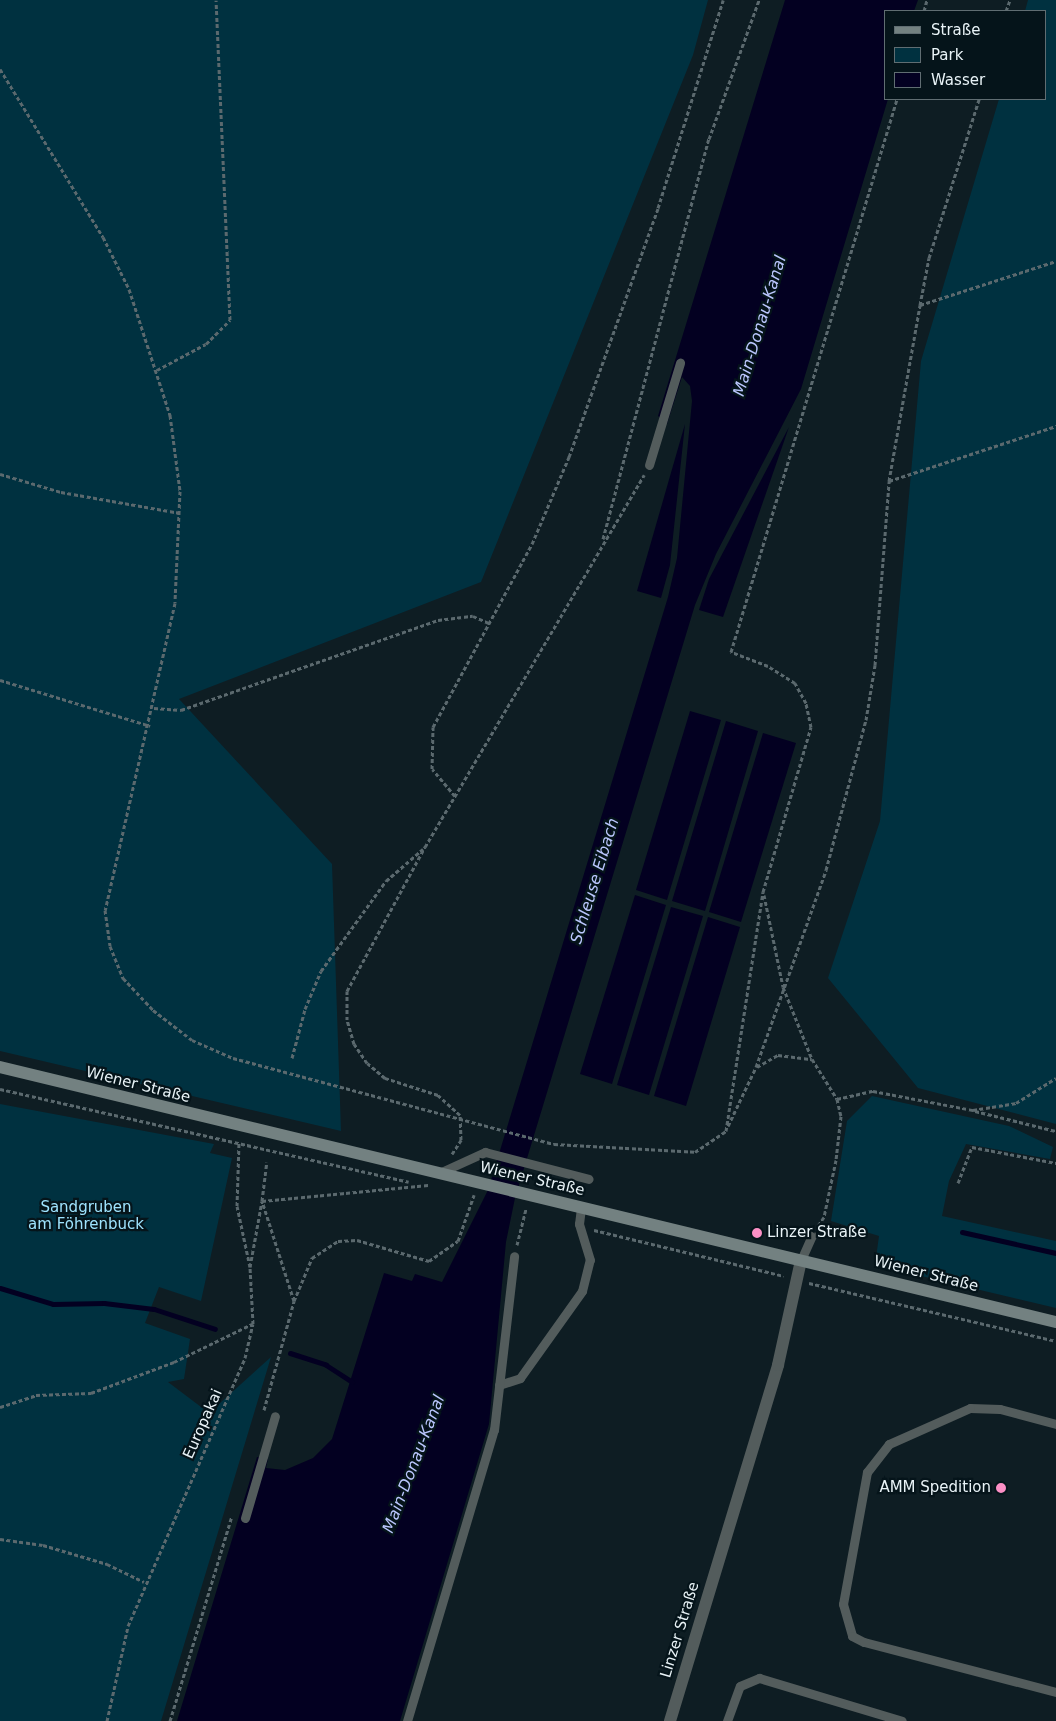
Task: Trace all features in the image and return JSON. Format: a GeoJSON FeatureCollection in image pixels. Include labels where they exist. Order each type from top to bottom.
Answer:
{"type":"FeatureCollection","features":[{"type":"Feature","properties":{"kind":"main road","name":"Wiener Straße"},"geometry":{"type":"LineString","coordinates":[[0,1067],[439,1173],[475,1189],[528,1201],[581,1207],[1056,1322]]}},
{"type":"Feature","properties":{"kind":"street","name":"Linzer Straße"},"geometry":{"type":"LineString","coordinates":[[670,1721],[778,1365],[801,1260]]}},
{"type":"Feature","properties":{"kind":"lane"},"geometry":{"type":"LineString","coordinates":[[649,466],[680,363]]}},
{"type":"Feature","properties":{"kind":"lane"},"geometry":{"type":"LineString","coordinates":[[439,1173],[485,1152],[589,1179]]}},
{"type":"Feature","properties":{"kind":"lane"},"geometry":{"type":"LineString","coordinates":[[499,1386],[520,1378],[582,1291],[590,1260],[578,1224],[581,1207]]}},
{"type":"Feature","properties":{"kind":"lane"},"geometry":{"type":"LineString","coordinates":[[801,1260],[812,1235]]}},
{"type":"Feature","properties":{"kind":"lane"},"geometry":{"type":"LineString","coordinates":[[407,1721],[494,1430],[514,1256]]}},
{"type":"Feature","properties":{"kind":"lane"},"geometry":{"type":"LineString","coordinates":[[1056,1424],[1000,1409],[970,1408],[889,1444],[867,1472],[843,1604],[852,1636],[864,1642],[1056,1692]]}},
{"type":"Feature","properties":{"kind":"lane"},"geometry":{"type":"LineString","coordinates":[[245,1518],[275,1416]]}},
{"type":"Feature","properties":{"kind":"lane"},"geometry":{"type":"LineString","coordinates":[[727,1721],[740,1686],[759,1678],[902,1721]]}},
{"type":"Feature","properties":{"kind":"path"},"geometry":{"type":"LineString","coordinates":[[157,370],[206,344],[230,320],[216,0]]}},
{"type":"Feature","properties":{"kind":"path"},"geometry":{"type":"LineString","coordinates":[[455,796],[432,769],[433,727],[532,544],[569,457],[658,208],[723,0]]}},
{"type":"Feature","properties":{"kind":"path"},"geometry":{"type":"LineString","coordinates":[[602,542],[709,139],[759,0]]}},
{"type":"Feature","properties":{"kind":"path"},"geometry":{"type":"LineString","coordinates":[[0,69],[103,237],[129,289],[157,370],[170,415],[180,513],[175,603],[150,726],[131,786],[105,910],[110,946],[123,978],[153,1010],[192,1040],[233,1058],[460,1115],[554,1144],[695,1152],[726,1131],[756,1067],[826,870],[866,720],[875,665],[889,481],[929,258],[979,100]]}},
{"type":"Feature","properties":{"kind":"path"},"geometry":{"type":"LineString","coordinates":[[726,1131],[763,892],[811,727],[806,703],[794,683],[768,666],[731,652],[897,100]]}},
{"type":"Feature","properties":{"kind":"path"},"geometry":{"type":"LineString","coordinates":[[920,304],[1056,262]]}},
{"type":"Feature","properties":{"kind":"path"},"geometry":{"type":"LineString","coordinates":[[889,481],[1056,426]]}},
{"type":"Feature","properties":{"kind":"path"},"geometry":{"type":"LineString","coordinates":[[262,1202],[429,1185],[461,1140],[460,1115],[438,1095],[385,1078],[373,1068],[354,1044],[347,1020],[352,975],[602,542],[649,466]]}},
{"type":"Feature","properties":{"kind":"path"},"geometry":{"type":"LineString","coordinates":[[0,474],[61,492],[180,513]]}},
{"type":"Feature","properties":{"kind":"path"},"geometry":{"type":"LineString","coordinates":[[154,708],[180,710],[438,620],[472,616],[489,623]]}},
{"type":"Feature","properties":{"kind":"path"},"geometry":{"type":"LineString","coordinates":[[0,680],[150,726]]}},
{"type":"Feature","properties":{"kind":"path"},"geometry":{"type":"LineString","coordinates":[[292,1058],[305,1009],[321,971],[386,881],[426,847]]}},
{"type":"Feature","properties":{"kind":"path"},"geometry":{"type":"LineString","coordinates":[[763,892],[783,987],[812,1059],[837,1099],[841,1116],[836,1160],[824,1217],[812,1235]]}},
{"type":"Feature","properties":{"kind":"path"},"geometry":{"type":"LineString","coordinates":[[756,1067],[778,1055],[812,1059]]}},
{"type":"Feature","properties":{"kind":"path"},"geometry":{"type":"LineString","coordinates":[[973,1110],[1016,1103],[1056,1078]]}},
{"type":"Feature","properties":{"kind":"path"},"geometry":{"type":"LineString","coordinates":[[0,1089],[429,1185]]}},
{"type":"Feature","properties":{"kind":"path"},"geometry":{"type":"LineString","coordinates":[[837,1099],[873,1091],[973,1110],[1056,1132]]}},
{"type":"Feature","properties":{"kind":"path","name":"Europakai"},"geometry":{"type":"LineString","coordinates":[[107,1721],[128,1626],[144,1582],[245,1358],[253,1324],[250,1267],[238,1206],[241,1126]]}},
{"type":"Feature","properties":{"kind":"path"},"geometry":{"type":"LineString","coordinates":[[958,1183],[972,1147],[1056,1163]]}},
{"type":"Feature","properties":{"kind":"path"},"geometry":{"type":"LineString","coordinates":[[250,1267],[267,1162]]}},
{"type":"Feature","properties":{"kind":"path"},"geometry":{"type":"LineString","coordinates":[[262,1418],[294,1301],[312,1258],[338,1241],[357,1240],[429,1261],[458,1241],[475,1189]]}},
{"type":"Feature","properties":{"kind":"path"},"geometry":{"type":"LineString","coordinates":[[514,1256],[528,1201]]}},
{"type":"Feature","properties":{"kind":"path"},"geometry":{"type":"LineString","coordinates":[[262,1202],[294,1301]]}},
{"type":"Feature","properties":{"kind":"path"},"geometry":{"type":"LineString","coordinates":[[0,1408],[36,1395],[91,1392],[174,1362],[253,1324]]}},
{"type":"Feature","properties":{"kind":"path"},"geometry":{"type":"LineString","coordinates":[[170,1721],[233,1513]]}},
{"type":"Feature","properties":{"kind":"path"},"geometry":{"type":"LineString","coordinates":[[0,1540],[43,1545],[107,1564],[144,1582]]}},
{"type":"Feature","properties":{"kind":"green space"},"geometry":{"type":"Polygon","coordinates":[[[0,0],[708,0],[693,55],[481,582],[179,699],[332,864],[341,1131],[0,1051],[0,0]]]}},
{"type":"Feature","properties":{"kind":"green space"},"geometry":{"type":"Polygon","coordinates":[[[1028,0],[1056,0],[1056,1124],[918,1088],[828,978],[880,821],[921,361],[999,100],[1046,100],[1046,10],[1025,10],[1028,0]]]}},
{"type":"Feature","properties":{"kind":"green space"},"geometry":{"type":"Polygon","coordinates":[[[872,1096],[1009,1126],[1053,1147],[1050,1159],[966,1144],[949,1181],[942,1216],[1056,1241],[1056,1308],[875,1265],[879,1236],[831,1221],[847,1121],[872,1096]]]}},
{"type":"Feature","properties":{"kind":"green space","name":"Sandgruben am Föhrenbuck"},"geometry":{"type":"Polygon","coordinates":[[[0,1104],[214,1144],[210,1153],[232,1158],[201,1301],[159,1287],[145,1323],[190,1339],[184,1379],[168,1382],[209,1413],[271,1357],[161,1721],[0,1721],[0,1104]]]}},
{"type":"Feature","properties":{"kind":"water"},"geometry":{"type":"Polygon","coordinates":[[[785,0],[918,0],[914,10],[884,10],[884,100],[888,100],[801,389],[716,554],[695,605],[515,1198],[506,1242],[489,1424],[400,1721],[177,1721],[257,1457],[268,1459],[266,1468],[285,1470],[313,1458],[332,1439],[384,1273],[412,1281],[415,1274],[442,1282],[488,1190],[668,597],[677,558],[692,401],[690,386],[682,377],[667,424],[658,416],[785,0]]]}},
{"type":"Feature","properties":{"kind":"water"},"geometry":{"type":"Polygon","coordinates":[[[685,424],[670,565],[661,598],[637,591],[685,424]]]}},
{"type":"Feature","properties":{"kind":"water"},"geometry":{"type":"Polygon","coordinates":[[[789,427],[723,617],[699,610],[709,579],[789,427]]]}},
{"type":"Feature","properties":{"kind":"water"},"geometry":{"type":"Polygon","coordinates":[[[690,711],[721,720],[667,900],[636,890],[690,711]]]}},
{"type":"Feature","properties":{"kind":"water"},"geometry":{"type":"Polygon","coordinates":[[[726,721],[758,731],[705,911],[672,901],[726,721]]]}},
{"type":"Feature","properties":{"kind":"water"},"geometry":{"type":"Polygon","coordinates":[[[763,733],[796,743],[741,922],[709,912],[763,733]]]}},
{"type":"Feature","properties":{"kind":"water"},"geometry":{"type":"Polygon","coordinates":[[[635,895],[666,905],[612,1084],[580,1074],[635,895]]]}},
{"type":"Feature","properties":{"kind":"water"},"geometry":{"type":"Polygon","coordinates":[[[671,907],[703,916],[649,1095],[617,1085],[671,907]]]}},
{"type":"Feature","properties":{"kind":"water"},"geometry":{"type":"Polygon","coordinates":[[[708,917],[740,927],[686,1106],[654,1096],[708,917]]]}},
{"type":"Feature","properties":{"kind":"waterway"},"geometry":{"type":"LineString","coordinates":[[962,1232],[1056,1253]]}},
{"type":"Feature","properties":{"kind":"waterway"},"geometry":{"type":"LineString","coordinates":[[0,1288],[53,1304],[104,1303],[154,1309],[215,1329]]}},
{"type":"Feature","properties":{"kind":"waterway"},"geometry":{"type":"LineString","coordinates":[[290,1353],[326,1365],[352,1382]]}},
{"type":"Feature","properties":{"kind":"place","name":"Linzer Straße"},"geometry":{"type":"Point","coordinates":[757,1233]}},
{"type":"Feature","properties":{"kind":"place","name":"AMM Spedition"},"geometry":{"type":"Point","coordinates":[1001,1488]}},
{"type":"Feature","properties":{"kind":"water label","name":"Main-Donau-Kanal"},"geometry":{"type":"Point","coordinates":[760,326]}},
{"type":"Feature","properties":{"kind":"water label","name":"Schleuse Eibach"},"geometry":{"type":"Point","coordinates":[595,881]}},
{"type":"Feature","properties":{"kind":"water label","name":"Main-Donau-Kanal"},"geometry":{"type":"Point","coordinates":[414,1464]}}]}
